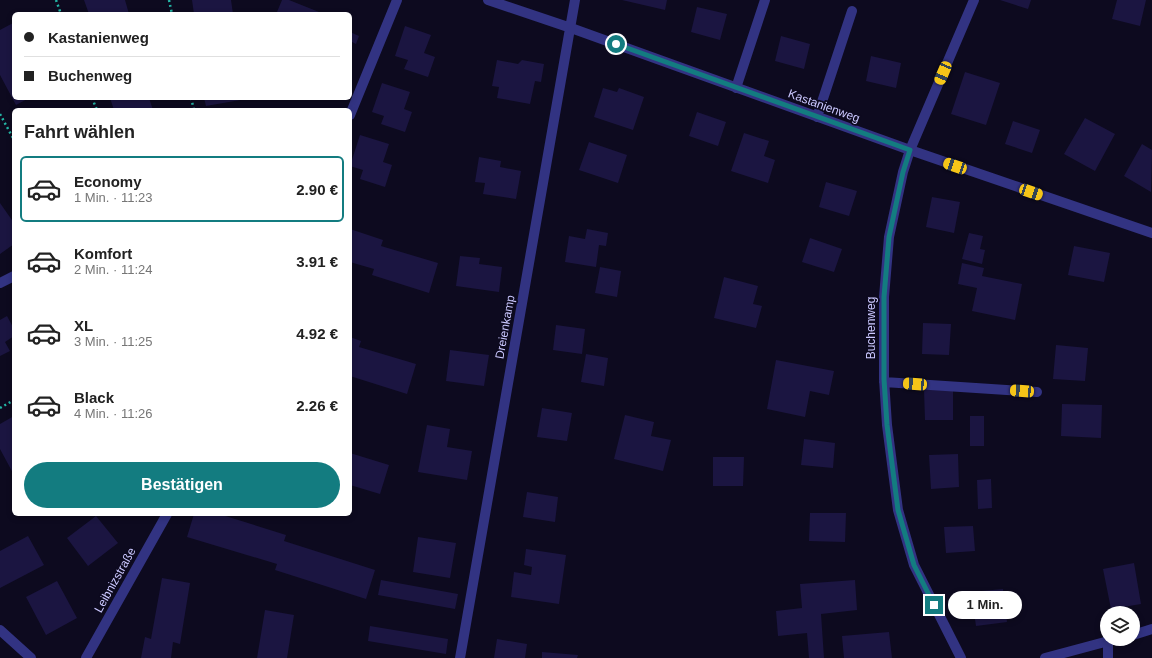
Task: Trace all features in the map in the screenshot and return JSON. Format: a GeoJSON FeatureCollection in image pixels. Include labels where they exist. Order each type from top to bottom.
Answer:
{"type":"FeatureCollection","features":[{"type":"Feature","properties":{"kind":"street"},"geometry":{"type":"LineString","coordinates":[[352,110],[397,0]]}},
{"type":"Feature","properties":{"kind":"street","name":"Kastanienweg"},"geometry":{"type":"LineString","coordinates":[[488,0],[571,28],[910,150],[1152,233]]}},
{"type":"Feature","properties":{"kind":"street","name":"Dreienkamp"},"geometry":{"type":"LineString","coordinates":[[460,658],[575,0]]}},
{"type":"Feature","properties":{"kind":"street"},"geometry":{"type":"LineString","coordinates":[[736,88],[765,0]]}},
{"type":"Feature","properties":{"kind":"street","name":"Buchenweg"},"geometry":{"type":"LineString","coordinates":[[961,658],[914,565],[898,510],[887,425],[884,382],[884,297],[889,237],[903,172],[910,150],[974,0]]}},
{"type":"Feature","properties":{"kind":"street"},"geometry":{"type":"LineString","coordinates":[[817,117],[852,11]]}},
{"type":"Feature","properties":{"kind":"street"},"geometry":{"type":"LineString","coordinates":[[0,283],[12,277]]}},
{"type":"Feature","properties":{"kind":"street"},"geometry":{"type":"LineString","coordinates":[[884,382],[1037,392]]}},
{"type":"Feature","properties":{"kind":"street","name":"Leibnizstraße"},"geometry":{"type":"LineString","coordinates":[[86,658],[166,516]]}},
{"type":"Feature","properties":{"kind":"street"},"geometry":{"type":"LineString","coordinates":[[0,630],[31,658]]}},
{"type":"Feature","properties":{"kind":"street"},"geometry":{"type":"LineString","coordinates":[[1140,633],[1152,630]]}},
{"type":"Feature","properties":{"kind":"street"},"geometry":{"type":"LineString","coordinates":[[1044,658],[1100,643]]}},
{"type":"Feature","properties":{"kind":"street"},"geometry":{"type":"LineString","coordinates":[[1108,658],[1111,646]]}},
{"type":"Feature","properties":{"kind":"path"},"geometry":{"type":"LineString","coordinates":[[56,0],[60,12]]}},
{"type":"Feature","properties":{"kind":"path"},"geometry":{"type":"LineString","coordinates":[[169,0],[172,12]]}},
{"type":"Feature","properties":{"kind":"path"},"geometry":{"type":"LineString","coordinates":[[0,114],[12,136]]}},
{"type":"Feature","properties":{"kind":"path"},"geometry":{"type":"LineString","coordinates":[[0,408],[12,401]]}},
{"type":"Feature","properties":{"kind":"building"},"geometry":{"type":"Polygon","coordinates":[[[84,0],[125,0],[128,12],[88,12],[84,0]]]}},
{"type":"Feature","properties":{"kind":"building"},"geometry":{"type":"Polygon","coordinates":[[[192,0],[231,0],[233,12],[194,12],[192,0]]]}},
{"type":"Feature","properties":{"kind":"building"},"geometry":{"type":"Polygon","coordinates":[[[282,0],[289,0],[319,12],[277,12],[282,0]]]}},
{"type":"Feature","properties":{"kind":"building"},"geometry":{"type":"Polygon","coordinates":[[[622,0],[667,0],[665,10],[622,0]]]}},
{"type":"Feature","properties":{"kind":"building"},"geometry":{"type":"Polygon","coordinates":[[[1000,0],[1031,0],[1028,9],[1000,0]]]}},
{"type":"Feature","properties":{"kind":"building"},"geometry":{"type":"Polygon","coordinates":[[[1117,0],[1146,0],[1140,26],[1112,19],[1117,0]]]}},
{"type":"Feature","properties":{"kind":"building"},"geometry":{"type":"Polygon","coordinates":[[[697,7],[727,14],[720,40],[691,32],[697,7]]]}},
{"type":"Feature","properties":{"kind":"building"},"geometry":{"type":"Polygon","coordinates":[[[12,24],[12,98],[0,75],[0,30],[12,24]]]}},
{"type":"Feature","properties":{"kind":"building"},"geometry":{"type":"Polygon","coordinates":[[[405,26],[431,35],[424,53],[435,57],[428,77],[404,69],[408,60],[395,56],[405,26]]]}},
{"type":"Feature","properties":{"kind":"building"},"geometry":{"type":"Polygon","coordinates":[[[352,33],[359,36],[356,44],[352,42],[352,33]]]}},
{"type":"Feature","properties":{"kind":"building"},"geometry":{"type":"Polygon","coordinates":[[[781,36],[810,44],[804,69],[775,61],[781,36]]]}},
{"type":"Feature","properties":{"kind":"building"},"geometry":{"type":"Polygon","coordinates":[[[871,56],[901,63],[896,88],[866,81],[871,56]]]}},
{"type":"Feature","properties":{"kind":"building"},"geometry":{"type":"Polygon","coordinates":[[[497,60],[518,64],[522,60],[544,64],[541,82],[535,81],[530,104],[497,98],[499,87],[492,86],[497,60]]]}},
{"type":"Feature","properties":{"kind":"building"},"geometry":{"type":"Polygon","coordinates":[[[965,72],[1000,83],[986,125],[951,114],[965,72]]]}},
{"type":"Feature","properties":{"kind":"building"},"geometry":{"type":"Polygon","coordinates":[[[382,83],[410,92],[404,109],[412,112],[405,132],[381,124],[384,116],[372,112],[382,83]]]}},
{"type":"Feature","properties":{"kind":"building"},"geometry":{"type":"Polygon","coordinates":[[[603,88],[617,92],[619,88],[644,97],[633,130],[594,117],[603,88]]]}},
{"type":"Feature","properties":{"kind":"building"},"geometry":{"type":"Polygon","coordinates":[[[13,100],[25,100],[16,105],[13,100]]]}},
{"type":"Feature","properties":{"kind":"building"},"geometry":{"type":"Polygon","coordinates":[[[111,100],[150,100],[152,108],[113,108],[111,100]]]}},
{"type":"Feature","properties":{"kind":"building"},"geometry":{"type":"Polygon","coordinates":[[[204,100],[240,100],[206,106],[204,100]]]}},
{"type":"Feature","properties":{"kind":"building"},"geometry":{"type":"Polygon","coordinates":[[[697,112],[726,122],[718,146],[689,136],[697,112]]]}},
{"type":"Feature","properties":{"kind":"building"},"geometry":{"type":"Polygon","coordinates":[[[1085,118],[1115,134],[1095,171],[1064,154],[1085,118]]]}},
{"type":"Feature","properties":{"kind":"building"},"geometry":{"type":"Polygon","coordinates":[[[1013,121],[1040,130],[1032,153],[1005,144],[1013,121]]]}},
{"type":"Feature","properties":{"kind":"building"},"geometry":{"type":"Polygon","coordinates":[[[744,133],[769,141],[764,156],[775,160],[768,183],[731,171],[744,133]]]}},
{"type":"Feature","properties":{"kind":"building"},"geometry":{"type":"Polygon","coordinates":[[[360,135],[389,144],[383,162],[392,165],[385,187],[360,179],[363,170],[352,167],[352,160],[360,135]]]}},
{"type":"Feature","properties":{"kind":"building"},"geometry":{"type":"Polygon","coordinates":[[[589,142],[627,155],[618,183],[579,170],[589,142]]]}},
{"type":"Feature","properties":{"kind":"building"},"geometry":{"type":"Polygon","coordinates":[[[1142,144],[1152,150],[1151,192],[1124,176],[1142,144]]]}},
{"type":"Feature","properties":{"kind":"building"},"geometry":{"type":"Polygon","coordinates":[[[479,157],[501,161],[500,167],[521,171],[516,199],[483,194],[485,183],[475,182],[479,157]]]}},
{"type":"Feature","properties":{"kind":"building"},"geometry":{"type":"Polygon","coordinates":[[[826,182],[857,191],[849,216],[819,207],[826,182]]]}},
{"type":"Feature","properties":{"kind":"building"},"geometry":{"type":"Polygon","coordinates":[[[932,197],[960,202],[954,233],[926,227],[932,197]]]}},
{"type":"Feature","properties":{"kind":"building"},"geometry":{"type":"Polygon","coordinates":[[[0,203],[12,220],[12,245],[0,254],[0,203]]]}},
{"type":"Feature","properties":{"kind":"building"},"geometry":{"type":"Polygon","coordinates":[[[587,229],[608,233],[606,246],[599,245],[596,267],[565,262],[569,236],[585,239],[587,229]]]}},
{"type":"Feature","properties":{"kind":"building"},"geometry":{"type":"Polygon","coordinates":[[[352,230],[383,240],[381,246],[438,263],[429,293],[372,275],[374,269],[352,263],[352,230]]]}},
{"type":"Feature","properties":{"kind":"building"},"geometry":{"type":"Polygon","coordinates":[[[969,233],[983,236],[980,249],[985,250],[982,264],[962,259],[969,233]]]}},
{"type":"Feature","properties":{"kind":"building"},"geometry":{"type":"Polygon","coordinates":[[[810,238],[842,249],[834,272],[802,262],[810,238]]]}},
{"type":"Feature","properties":{"kind":"building"},"geometry":{"type":"Polygon","coordinates":[[[1074,246],[1110,253],[1104,282],[1068,275],[1074,246]]]}},
{"type":"Feature","properties":{"kind":"building"},"geometry":{"type":"Polygon","coordinates":[[[460,256],[480,258],[479,264],[502,267],[499,292],[456,286],[460,256]]]}},
{"type":"Feature","properties":{"kind":"building"},"geometry":{"type":"Polygon","coordinates":[[[962,263],[984,268],[982,276],[1022,284],[1015,320],[972,311],[977,288],[958,284],[962,263]]]}},
{"type":"Feature","properties":{"kind":"building"},"geometry":{"type":"Polygon","coordinates":[[[600,267],[621,271],[617,297],[595,293],[600,267]]]}},
{"type":"Feature","properties":{"kind":"building"},"geometry":{"type":"Polygon","coordinates":[[[724,277],[758,286],[753,304],[762,306],[756,328],[714,318],[724,277]]]}},
{"type":"Feature","properties":{"kind":"building"},"geometry":{"type":"Polygon","coordinates":[[[7,316],[12,325],[12,337],[5,342],[10,351],[0,356],[0,320],[7,316]]]}},
{"type":"Feature","properties":{"kind":"building"},"geometry":{"type":"Polygon","coordinates":[[[923,323],[951,324],[949,355],[922,354],[923,323]]]}},
{"type":"Feature","properties":{"kind":"building"},"geometry":{"type":"Polygon","coordinates":[[[556,325],[585,329],[582,354],[553,350],[556,325]]]}},
{"type":"Feature","properties":{"kind":"building"},"geometry":{"type":"Polygon","coordinates":[[[352,338],[361,341],[359,347],[416,364],[407,394],[352,377],[352,338]]]}},
{"type":"Feature","properties":{"kind":"building"},"geometry":{"type":"Polygon","coordinates":[[[1056,345],[1088,348],[1085,381],[1053,379],[1056,345]]]}},
{"type":"Feature","properties":{"kind":"building"},"geometry":{"type":"Polygon","coordinates":[[[450,350],[489,355],[484,386],[446,381],[450,350]]]}},
{"type":"Feature","properties":{"kind":"building"},"geometry":{"type":"Polygon","coordinates":[[[586,354],[608,358],[604,386],[581,382],[586,354]]]}},
{"type":"Feature","properties":{"kind":"building"},"geometry":{"type":"Polygon","coordinates":[[[776,360],[834,371],[829,395],[810,391],[805,417],[767,409],[776,360]]]}},
{"type":"Feature","properties":{"kind":"building"},"geometry":{"type":"Polygon","coordinates":[[[924,390],[953,390],[953,420],[925,420],[924,390]]]}},
{"type":"Feature","properties":{"kind":"building"},"geometry":{"type":"Polygon","coordinates":[[[1062,404],[1102,405],[1101,438],[1061,436],[1062,404]]]}},
{"type":"Feature","properties":{"kind":"building"},"geometry":{"type":"Polygon","coordinates":[[[542,408],[572,413],[567,441],[537,437],[542,408]]]}},
{"type":"Feature","properties":{"kind":"building"},"geometry":{"type":"Polygon","coordinates":[[[625,415],[654,422],[651,436],[671,440],[663,471],[614,459],[625,415]]]}},
{"type":"Feature","properties":{"kind":"building"},"geometry":{"type":"Polygon","coordinates":[[[970,416],[984,416],[984,446],[970,446],[970,416]]]}},
{"type":"Feature","properties":{"kind":"building"},"geometry":{"type":"Polygon","coordinates":[[[12,417],[12,471],[0,449],[0,424],[12,417]]]}},
{"type":"Feature","properties":{"kind":"building"},"geometry":{"type":"Polygon","coordinates":[[[427,425],[450,429],[447,447],[472,451],[467,480],[418,472],[427,425]]]}},
{"type":"Feature","properties":{"kind":"building"},"geometry":{"type":"Polygon","coordinates":[[[804,439],[835,443],[833,468],[801,465],[804,439]]]}},
{"type":"Feature","properties":{"kind":"building"},"geometry":{"type":"Polygon","coordinates":[[[352,454],[389,465],[380,494],[352,486],[352,454]]]}},
{"type":"Feature","properties":{"kind":"building"},"geometry":{"type":"Polygon","coordinates":[[[958,454],[959,487],[931,489],[929,455],[958,454]]]}},
{"type":"Feature","properties":{"kind":"building"},"geometry":{"type":"Polygon","coordinates":[[[713,457],[744,457],[743,486],[713,486],[713,457]]]}},
{"type":"Feature","properties":{"kind":"building"},"geometry":{"type":"Polygon","coordinates":[[[991,479],[992,508],[978,509],[977,480],[991,479]]]}},
{"type":"Feature","properties":{"kind":"building"},"geometry":{"type":"Polygon","coordinates":[[[527,492],[558,497],[555,522],[523,517],[527,492]]]}},
{"type":"Feature","properties":{"kind":"building"},"geometry":{"type":"Polygon","coordinates":[[[810,513],[846,513],[845,542],[809,541],[810,513]]]}},
{"type":"Feature","properties":{"kind":"building"},"geometry":{"type":"Polygon","coordinates":[[[96,516],[118,543],[88,566],[67,538],[96,516]]]}},
{"type":"Feature","properties":{"kind":"building"},"geometry":{"type":"Polygon","coordinates":[[[193,516],[225,516],[286,535],[284,541],[375,570],[366,599],[275,570],[277,564],[187,537],[193,516]]]}},
{"type":"Feature","properties":{"kind":"building"},"geometry":{"type":"Polygon","coordinates":[[[973,526],[975,551],[946,553],[944,527],[973,526]]]}},
{"type":"Feature","properties":{"kind":"building"},"geometry":{"type":"Polygon","coordinates":[[[28,536],[44,565],[0,588],[0,551],[28,536]]]}},
{"type":"Feature","properties":{"kind":"building"},"geometry":{"type":"Polygon","coordinates":[[[418,537],[456,543],[450,578],[413,572],[418,537]]]}},
{"type":"Feature","properties":{"kind":"building"},"geometry":{"type":"Polygon","coordinates":[[[526,549],[566,555],[559,604],[511,597],[514,572],[531,575],[532,567],[524,565],[526,549]]]}},
{"type":"Feature","properties":{"kind":"building"},"geometry":{"type":"Polygon","coordinates":[[[1134,563],[1141,604],[1129,606],[1110,606],[1103,569],[1134,563]]]}},
{"type":"Feature","properties":{"kind":"building"},"geometry":{"type":"Polygon","coordinates":[[[162,578],[190,583],[180,644],[173,642],[171,658],[141,658],[145,637],[151,639],[162,578]]]}},
{"type":"Feature","properties":{"kind":"building"},"geometry":{"type":"Polygon","coordinates":[[[381,580],[458,594],[455,609],[378,595],[381,580]]]}},
{"type":"Feature","properties":{"kind":"building"},"geometry":{"type":"Polygon","coordinates":[[[855,580],[857,610],[821,614],[824,658],[809,658],[807,633],[778,636],[776,611],[802,608],[800,584],[855,580]]]}},
{"type":"Feature","properties":{"kind":"building"},"geometry":{"type":"Polygon","coordinates":[[[57,581],[77,618],[46,635],[26,597],[57,581]]]}},
{"type":"Feature","properties":{"kind":"building"},"geometry":{"type":"Polygon","coordinates":[[[1003,589],[1007,622],[976,626],[971,592],[1003,589]]]}},
{"type":"Feature","properties":{"kind":"building"},"geometry":{"type":"Polygon","coordinates":[[[265,610],[294,615],[287,658],[257,658],[265,610]]]}},
{"type":"Feature","properties":{"kind":"building"},"geometry":{"type":"Polygon","coordinates":[[[370,626],[448,639],[446,654],[368,641],[370,626]]]}},
{"type":"Feature","properties":{"kind":"building"},"geometry":{"type":"Polygon","coordinates":[[[889,632],[892,658],[844,658],[842,636],[889,632]]]}},
{"type":"Feature","properties":{"kind":"building"},"geometry":{"type":"Polygon","coordinates":[[[497,639],[527,644],[525,658],[494,658],[497,639]]]}},
{"type":"Feature","properties":{"kind":"building"},"geometry":{"type":"Polygon","coordinates":[[[542,652],[578,655],[577,658],[542,658],[542,652]]]}},
{"type":"Feature","properties":{"kind":"route"},"geometry":{"type":"LineString","coordinates":[[616,44],[910,150],[903,172],[889,237],[884,297],[884,379],[887,425],[898,510],[914,565],[934,605]]}}]}
